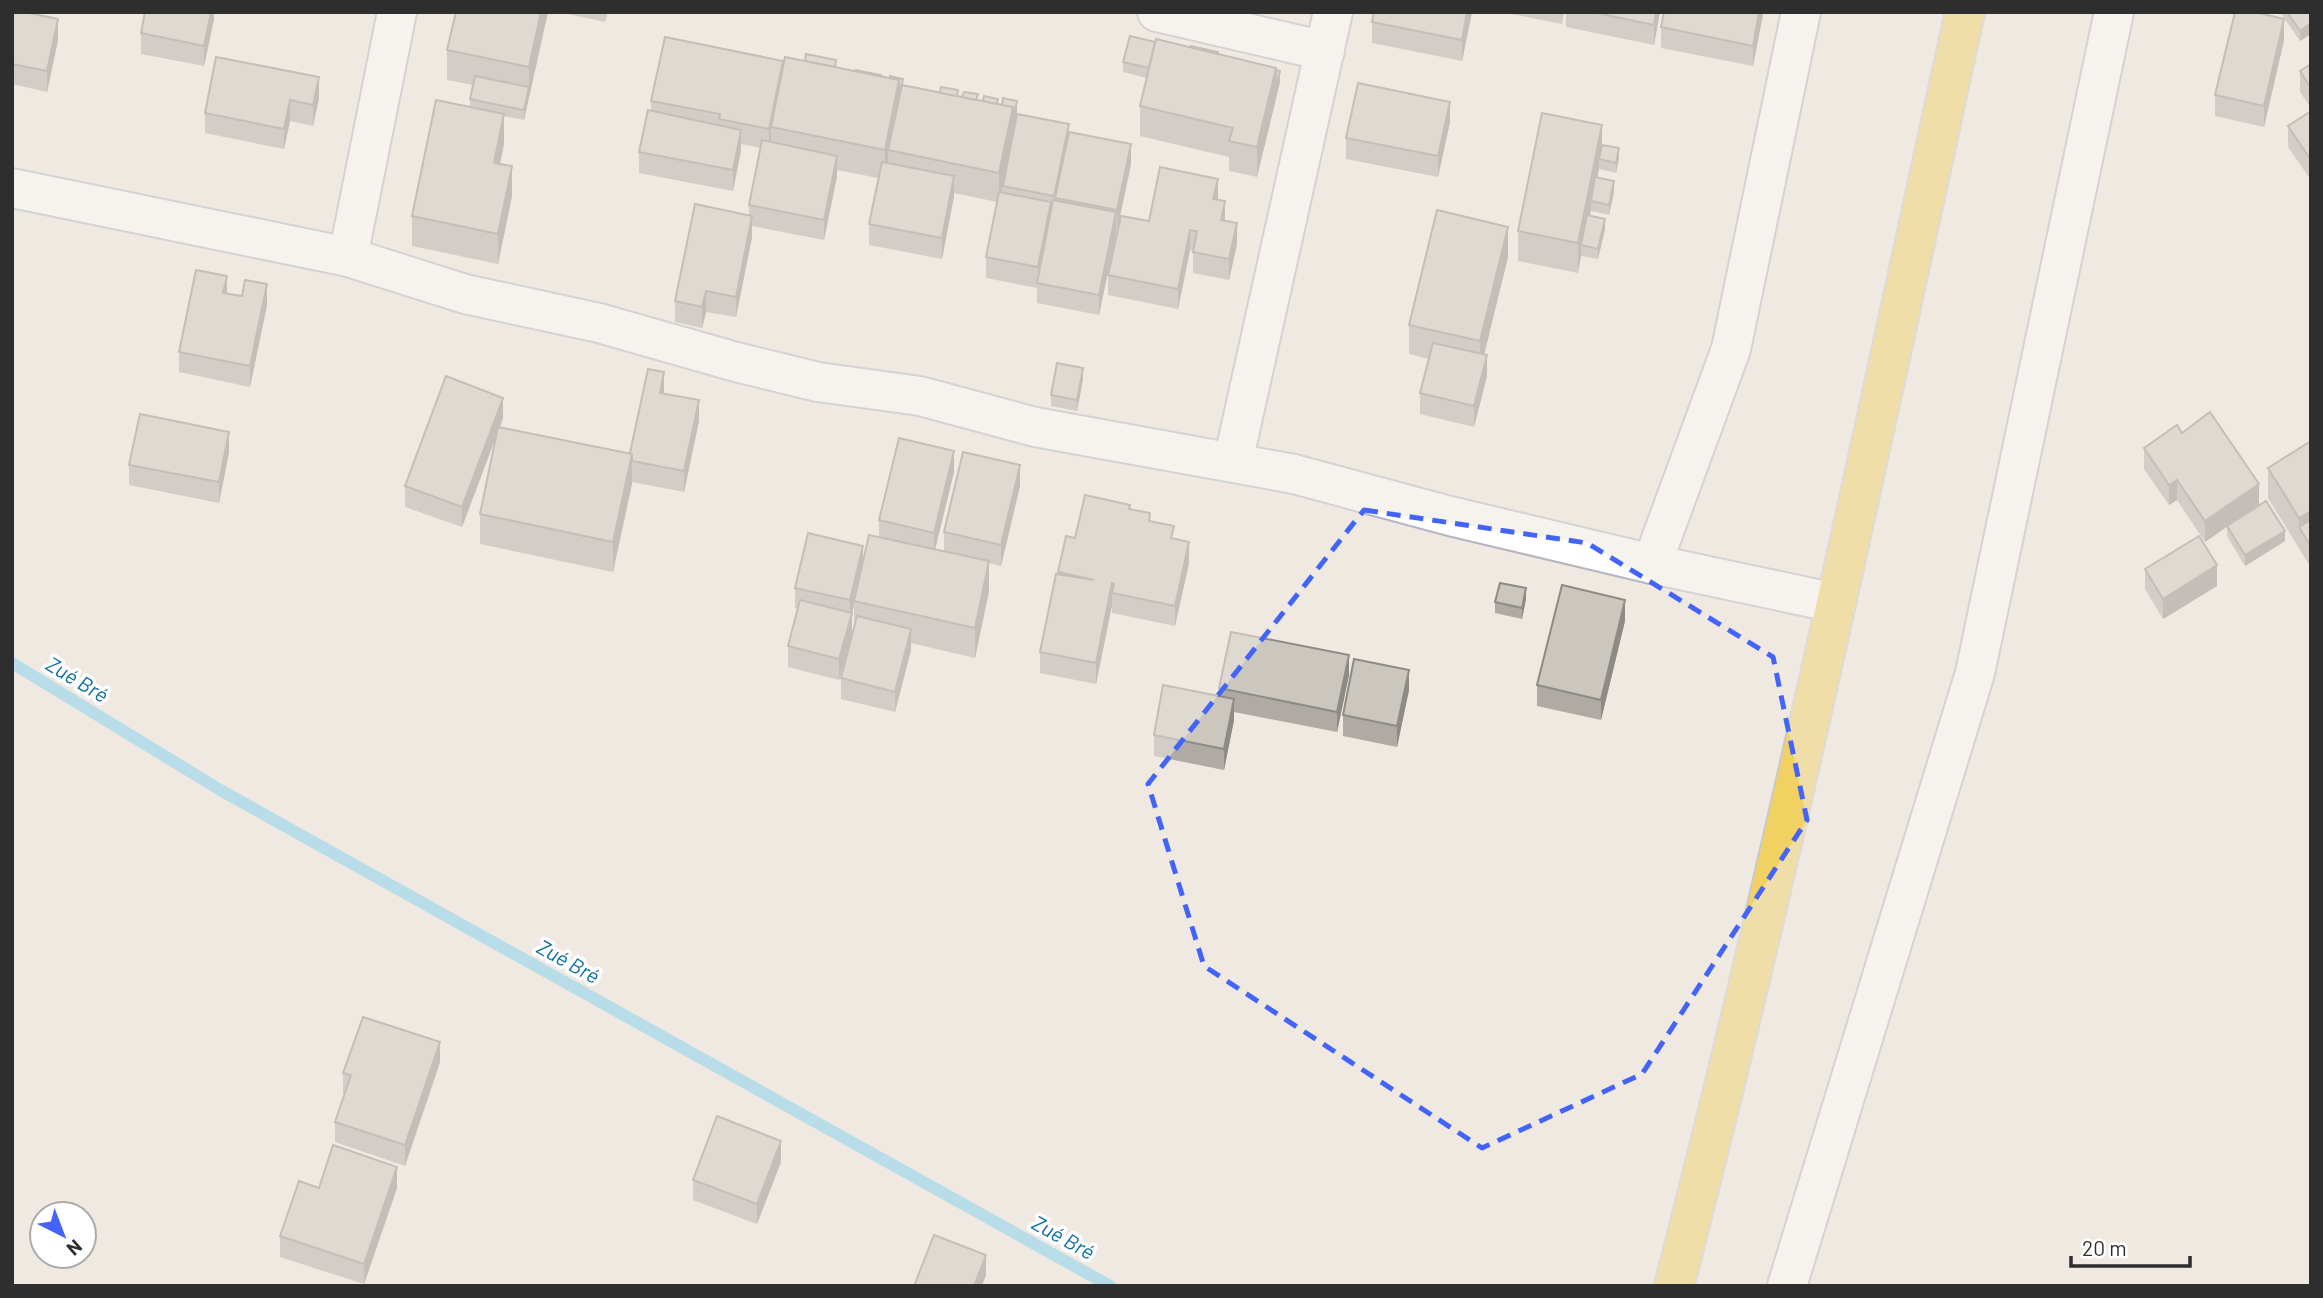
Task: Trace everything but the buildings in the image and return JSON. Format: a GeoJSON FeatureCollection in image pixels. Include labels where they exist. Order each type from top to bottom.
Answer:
{"type":"FeatureCollection","features":[{"type":"Feature","properties":{"kind":"main road"},"geometry":{"type":"LineString","coordinates":[[1674,1286],[1719,1114],[1836,603],[1965,12]]}},
{"type":"Feature","properties":{"kind":"street"},"geometry":{"type":"LineString","coordinates":[[348,257],[397,12]]}},
{"type":"Feature","properties":{"kind":"street"},"geometry":{"type":"LineString","coordinates":[[1157,12],[1325,51]]}},
{"type":"Feature","properties":{"kind":"street"},"geometry":{"type":"LineString","coordinates":[[1233,462],[1333,12]]}},
{"type":"Feature","properties":{"kind":"street"},"geometry":{"type":"LineString","coordinates":[[1652,564],[1731,349],[1801,12]]}},
{"type":"Feature","properties":{"kind":"street"},"geometry":{"type":"LineString","coordinates":[[1787,1286],[1975,673],[2114,12]]}},
{"type":"Feature","properties":{"kind":"street"},"geometry":{"type":"LineString","coordinates":[[12,188],[348,257],[465,294],[599,323],[818,382],[920,396],[1035,427],[1294,474],[1450,516],[1652,564],[1836,603]]}},
{"type":"Feature","properties":{"kind":"highlighted area"},"geometry":{"type":"Polygon","coordinates":[[[1364,510],[1587,543],[1773,657],[1807,820],[1642,1074],[1482,1148],[1204,966],[1148,784],[1364,510]]]}},
{"type":"Feature","properties":{"kind":"waterway","name":"Zué Bré"},"geometry":{"type":"LineString","coordinates":[[12,663],[222,791],[1110,1286]]}}]}
